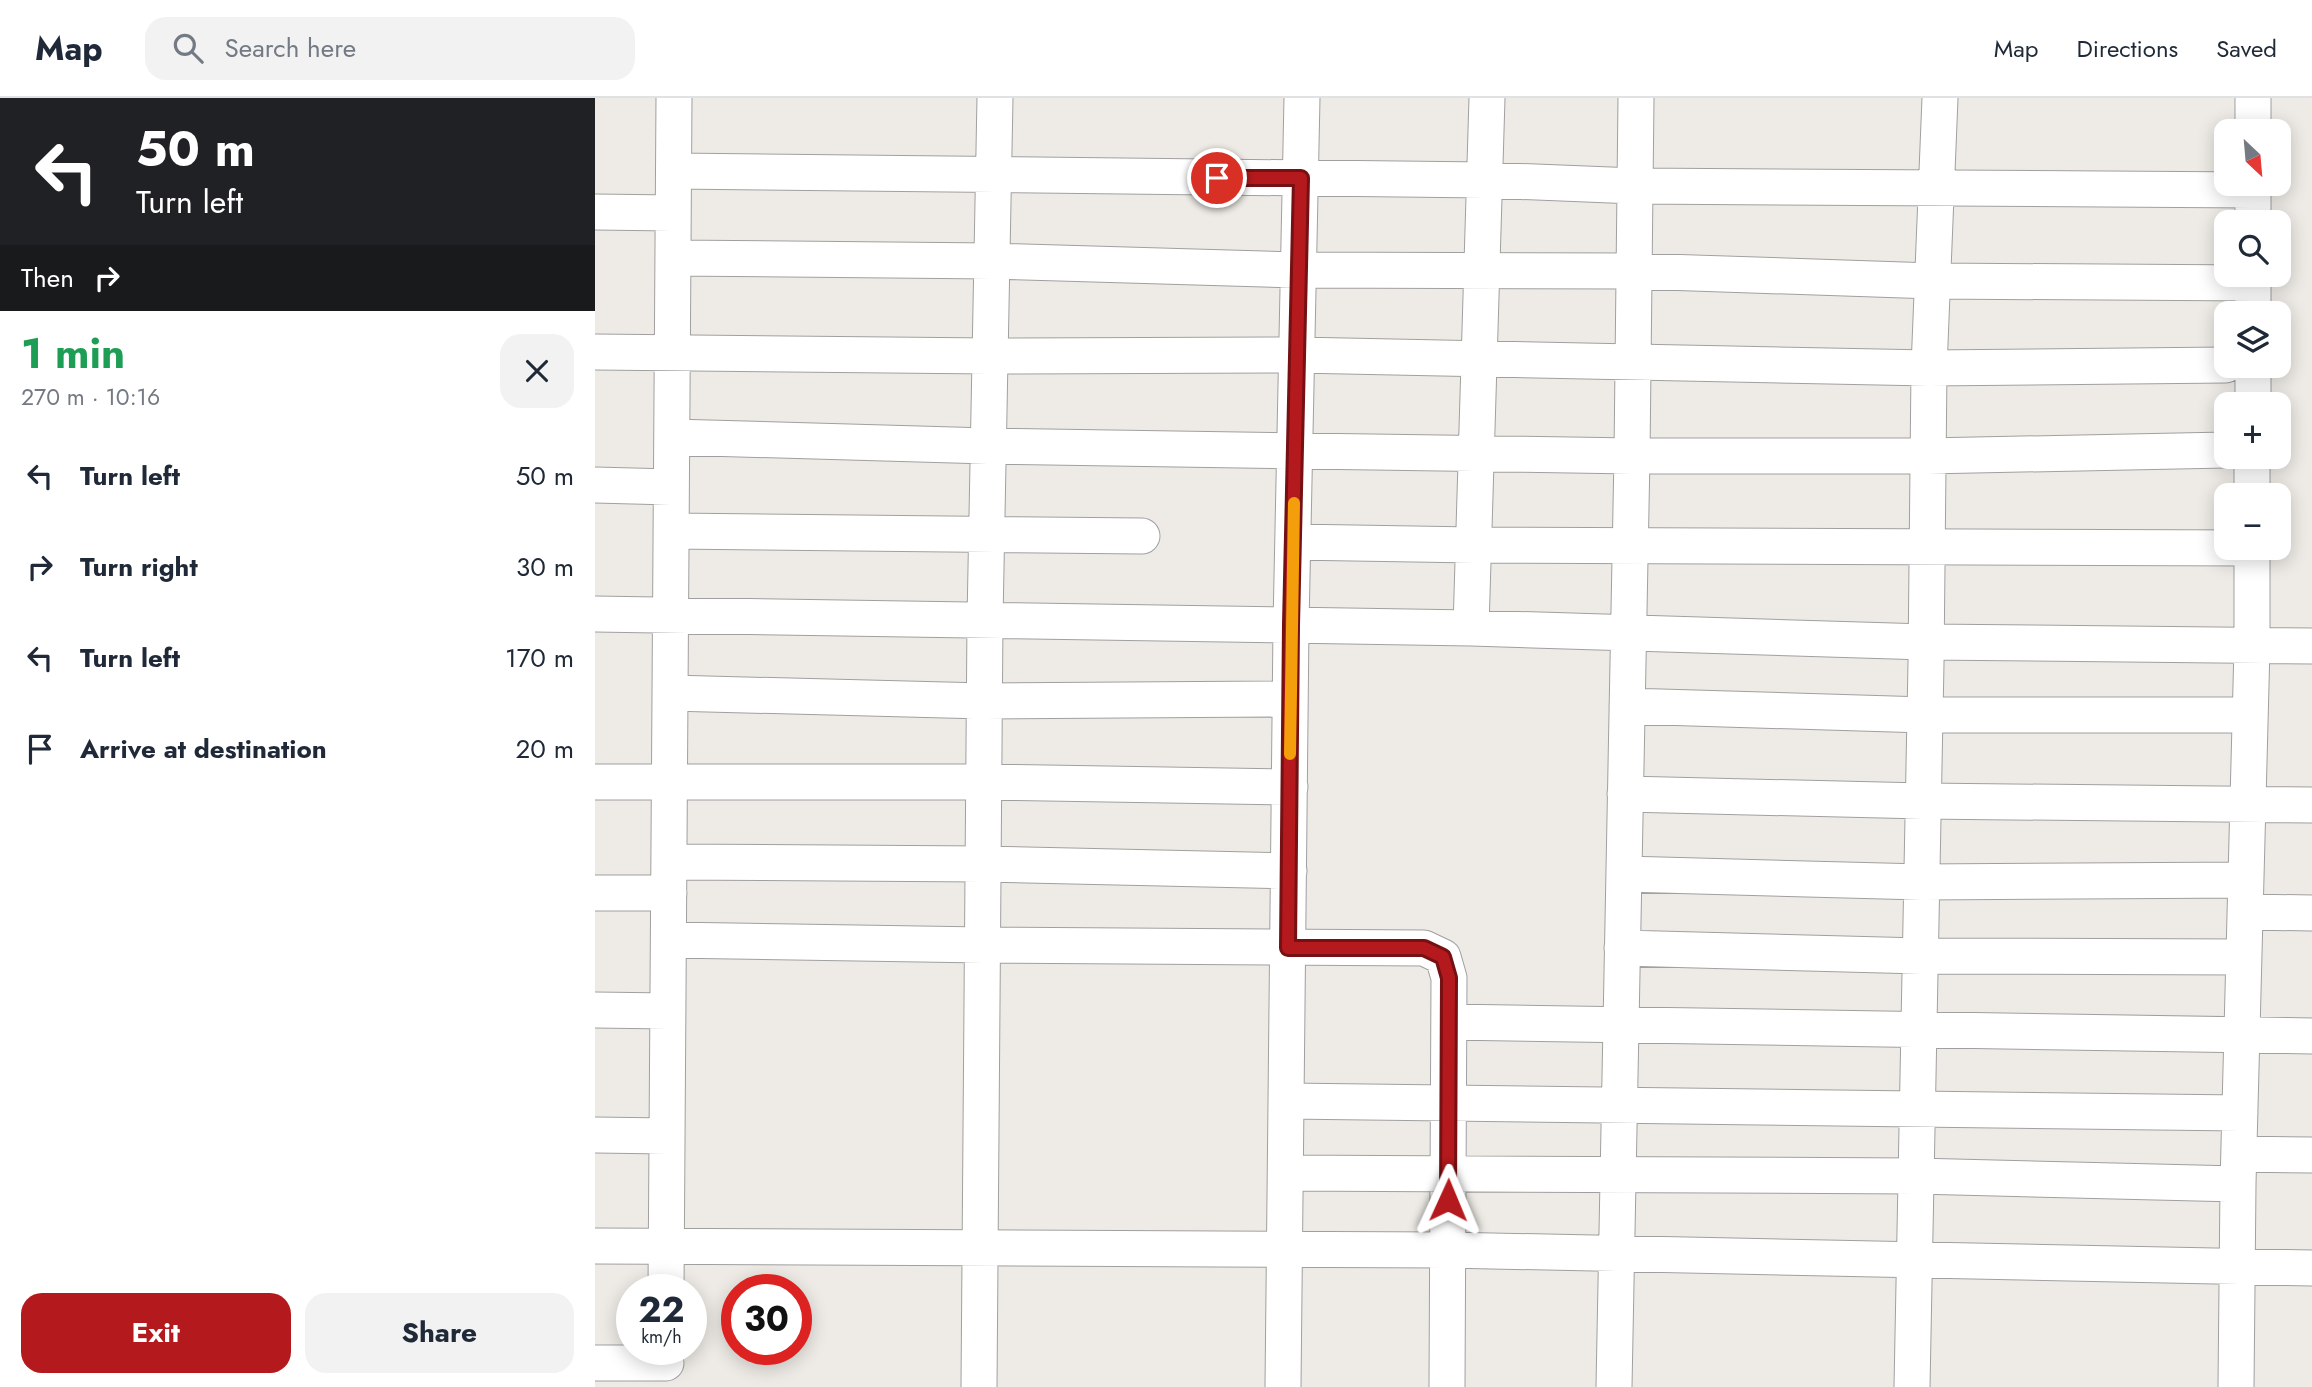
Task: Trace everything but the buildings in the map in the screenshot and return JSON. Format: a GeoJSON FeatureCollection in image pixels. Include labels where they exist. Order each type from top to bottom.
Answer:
{"type":"FeatureCollection","features":[{"type":"Feature","properties":{"kind":"street"},"geometry":{"type":"LineString","coordinates":[[667,1274],[674,98]]}},
{"type":"Feature","properties":{"kind":"street"},"geometry":{"type":"LineString","coordinates":[[979,1387],[986,533],[995,98]]}},
{"type":"Feature","properties":{"kind":"street"},"geometry":{"type":"LineString","coordinates":[[1283,1387],[1291,625],[1302,98]]}},
{"type":"Feature","properties":{"kind":"street"},"geometry":{"type":"LineString","coordinates":[[1471,628],[1487,98]]}},
{"type":"Feature","properties":{"kind":"street"},"geometry":{"type":"LineString","coordinates":[[1614,1387],[1632,456],[1636,98]]}},
{"type":"Feature","properties":{"kind":"street"},"geometry":{"type":"LineString","coordinates":[[1912,1387],[1925,715],[1927,456],[1940,98]]}},
{"type":"Feature","properties":{"kind":"street"},"geometry":{"type":"LineString","coordinates":[[2253,98],[2253,119]]}},
{"type":"Feature","properties":{"kind":"street"},"geometry":{"type":"LineString","coordinates":[[674,172],[1485,180],[1635,186],[1936,187],[2253,199]]}},
{"type":"Feature","properties":{"kind":"street"},"geometry":{"type":"LineString","coordinates":[[595,212],[673,213]]}},
{"type":"Feature","properties":{"kind":"street"},"geometry":{"type":"LineString","coordinates":[[673,258],[992,261],[1299,270],[1634,271],[2253,290]]}},
{"type":"Feature","properties":{"kind":"street"},"geometry":{"type":"LineString","coordinates":[[595,352],[990,356],[1297,355],[1479,361],[1929,368],[2214,365]]}},
{"type":"Feature","properties":{"kind":"street"},"geometry":{"type":"LineString","coordinates":[[672,437],[988,446],[1632,456],[1927,456],[2214,450]]}},
{"type":"Feature","properties":{"kind":"street"},"geometry":{"type":"LineString","coordinates":[[595,485],[671,487]]}},
{"type":"Feature","properties":{"kind":"street"},"geometry":{"type":"LineString","coordinates":[[671,531],[1142,536]]}},
{"type":"Feature","properties":{"kind":"street"},"geometry":{"type":"LineString","coordinates":[[1293,542],[2214,548]]}},
{"type":"Feature","properties":{"kind":"street"},"geometry":{"type":"LineString","coordinates":[[2236,1387],[2252,560]]}},
{"type":"Feature","properties":{"kind":"street"},"geometry":{"type":"LineString","coordinates":[[595,614],[1471,628],[1926,642],[2312,646]]}},
{"type":"Feature","properties":{"kind":"street"},"geometry":{"type":"LineString","coordinates":[[670,693],[984,701],[1290,699]]}},
{"type":"Feature","properties":{"kind":"street"},"geometry":{"type":"LineString","coordinates":[[1627,706],[1925,715],[2250,715]]}},
{"type":"Feature","properties":{"kind":"street"},"geometry":{"type":"LineString","coordinates":[[595,782],[984,782],[1290,787]]}},
{"type":"Feature","properties":{"kind":"street"},"geometry":{"type":"LineString","coordinates":[[1625,794],[1923,802],[2312,805]]}},
{"type":"Feature","properties":{"kind":"street"},"geometry":{"type":"LineString","coordinates":[[595,893],[669,878],[983,864],[1289,871]]}},
{"type":"Feature","properties":{"kind":"street"},"geometry":{"type":"LineString","coordinates":[[1624,874],[1922,882],[2245,896],[2312,914]]}},
{"type":"Feature","properties":{"kind":"street"},"geometry":{"type":"LineString","coordinates":[[669,940],[983,946],[1424,948],[1443,957],[1449,978],[1447,1387]]}},
{"type":"Feature","properties":{"kind":"street"},"geometry":{"type":"LineString","coordinates":[[1622,948],[1921,956],[2243,957]]}},
{"type":"Feature","properties":{"kind":"street"},"geometry":{"type":"LineString","coordinates":[[595,1010],[668,1010]]}},
{"type":"Feature","properties":{"kind":"street"},"geometry":{"type":"LineString","coordinates":[[1449,1022],[1621,1027],[2312,1036]]}},
{"type":"Feature","properties":{"kind":"street"},"geometry":{"type":"LineString","coordinates":[[1287,1101],[2240,1113]]}},
{"type":"Feature","properties":{"kind":"street"},"geometry":{"type":"LineString","coordinates":[[595,1135],[667,1136]]}},
{"type":"Feature","properties":{"kind":"street"},"geometry":{"type":"LineString","coordinates":[[1286,1173],[1916,1176],[2239,1169],[2312,1156]]}},
{"type":"Feature","properties":{"kind":"street"},"geometry":{"type":"LineString","coordinates":[[595,1247],[1447,1250],[2312,1268]]}},
{"type":"Feature","properties":{"kind":"street"},"geometry":{"type":"LineString","coordinates":[[595,1363],[666,1367]]}},
{"type":"Feature","properties":{"kind":"slow traffic"},"geometry":{"type":"LineString","coordinates":[[1290,754],[1294,503]]}},
{"type":"Feature","properties":{"kind":"route"},"geometry":{"type":"LineString","coordinates":[[1217,178],[1301,178],[1291,625],[1288,948],[1424,948],[1443,957],[1449,978],[1448,1200]]}}]}
